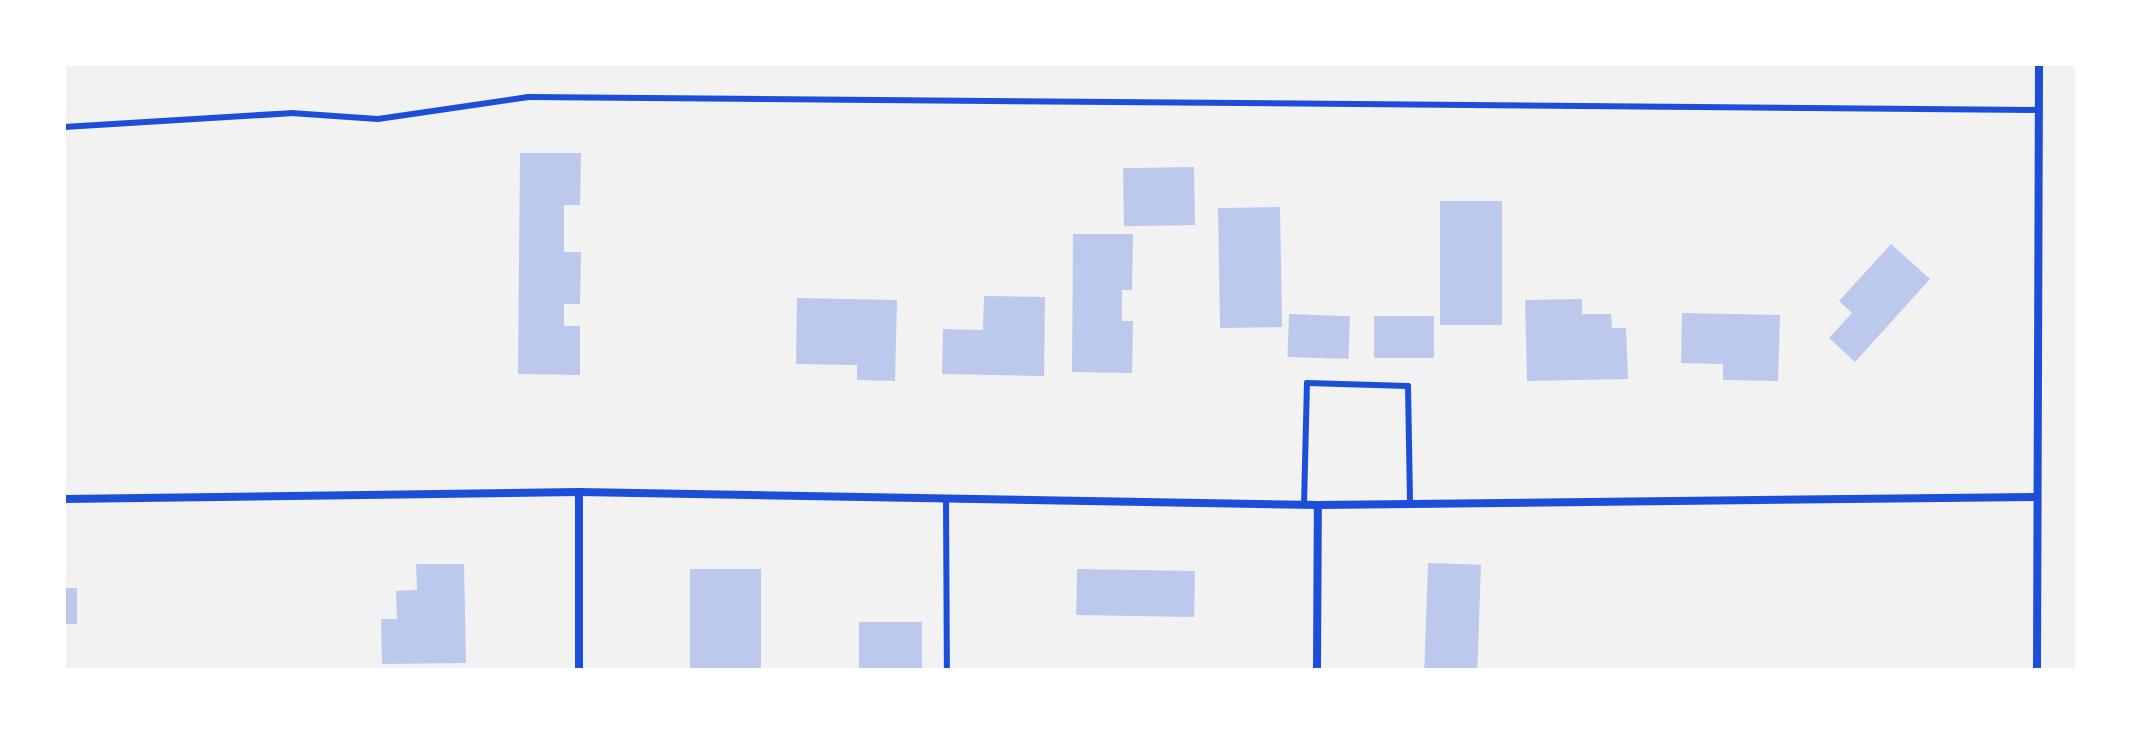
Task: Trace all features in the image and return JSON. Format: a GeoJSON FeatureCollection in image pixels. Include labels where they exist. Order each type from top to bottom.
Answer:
{"type":"FeatureCollection","features":[{"type":"Feature","properties":{"kind":"street"},"geometry":{"type":"LineString","coordinates":[[2037,670],[2036,110],[2039,64]]}},
{"type":"Feature","properties":{"kind":"street"},"geometry":{"type":"LineString","coordinates":[[64,499],[579,492],[1318,505],[2035,497]]}},
{"type":"Feature","properties":{"kind":"street"},"geometry":{"type":"LineString","coordinates":[[579,492],[579,670]]}},
{"type":"Feature","properties":{"kind":"street"},"geometry":{"type":"LineString","coordinates":[[1317,670],[1318,505]]}},
{"type":"Feature","properties":{"kind":"lane"},"geometry":{"type":"LineString","coordinates":[[64,127],[291,113],[378,119],[528,97],[2036,110]]}},
{"type":"Feature","properties":{"kind":"lane"},"geometry":{"type":"LineString","coordinates":[[1304,505],[1307,383],[1408,386],[1410,504]]}},
{"type":"Feature","properties":{"kind":"lane"},"geometry":{"type":"LineString","coordinates":[[946,498],[947,670]]}},
{"type":"Feature","properties":{"kind":"building"},"geometry":{"type":"Polygon","coordinates":[[[520,153],[581,153],[580,205],[564,205],[564,252],[581,252],[580,304],[564,304],[564,326],[580,326],[580,375],[518,374],[520,153]]]}},
{"type":"Feature","properties":{"kind":"building"},"geometry":{"type":"Polygon","coordinates":[[[1194,167],[1195,225],[1124,226],[1123,168],[1194,167]]]}},
{"type":"Feature","properties":{"kind":"building"},"geometry":{"type":"Polygon","coordinates":[[[1440,201],[1502,201],[1502,325],[1440,325],[1440,201]]]}},
{"type":"Feature","properties":{"kind":"building"},"geometry":{"type":"Polygon","coordinates":[[[1280,207],[1282,327],[1220,328],[1218,208],[1280,207]]]}},
{"type":"Feature","properties":{"kind":"building"},"geometry":{"type":"Polygon","coordinates":[[[1073,234],[1133,234],[1132,290],[1122,290],[1122,321],[1133,321],[1132,373],[1072,372],[1073,234]]]}},
{"type":"Feature","properties":{"kind":"building"},"geometry":{"type":"Polygon","coordinates":[[[1891,244],[1930,279],[1855,362],[1829,338],[1852,313],[1839,301],[1891,244]]]}},
{"type":"Feature","properties":{"kind":"building"},"geometry":{"type":"Polygon","coordinates":[[[984,296],[1045,297],[1044,376],[942,374],[943,329],[983,330],[984,296]]]}},
{"type":"Feature","properties":{"kind":"building"},"geometry":{"type":"Polygon","coordinates":[[[797,298],[897,300],[895,381],[857,380],[857,365],[796,364],[797,298]]]}},
{"type":"Feature","properties":{"kind":"building"},"geometry":{"type":"Polygon","coordinates":[[[1582,299],[1582,314],[1611,314],[1612,328],[1626,328],[1628,379],[1527,381],[1525,300],[1582,299]]]}},
{"type":"Feature","properties":{"kind":"building"},"geometry":{"type":"Polygon","coordinates":[[[1682,313],[1780,315],[1778,381],[1723,380],[1723,364],[1681,363],[1682,313]]]}},
{"type":"Feature","properties":{"kind":"building"},"geometry":{"type":"Polygon","coordinates":[[[1289,314],[1350,316],[1348,359],[1287,357],[1289,314]]]}},
{"type":"Feature","properties":{"kind":"building"},"geometry":{"type":"Polygon","coordinates":[[[1374,316],[1434,316],[1434,358],[1374,358],[1374,316]]]}},
{"type":"Feature","properties":{"kind":"building"},"geometry":{"type":"Polygon","coordinates":[[[1428,563],[1481,565],[1477,670],[1424,670],[1428,563]]]}},
{"type":"Feature","properties":{"kind":"building"},"geometry":{"type":"Polygon","coordinates":[[[416,564],[464,564],[466,663],[382,664],[381,619],[397,619],[396,591],[417,590],[416,564]]]}},
{"type":"Feature","properties":{"kind":"building"},"geometry":{"type":"Polygon","coordinates":[[[690,569],[761,569],[761,669],[690,669],[690,569]]]}},
{"type":"Feature","properties":{"kind":"building"},"geometry":{"type":"Polygon","coordinates":[[[1077,569],[1195,571],[1194,617],[1076,615],[1077,569]]]}},
{"type":"Feature","properties":{"kind":"building"},"geometry":{"type":"Polygon","coordinates":[[[64,588],[77,588],[77,624],[64,624],[64,588]]]}},
{"type":"Feature","properties":{"kind":"building"},"geometry":{"type":"Polygon","coordinates":[[[859,622],[922,622],[922,669],[859,669],[859,622]]]}}]}
